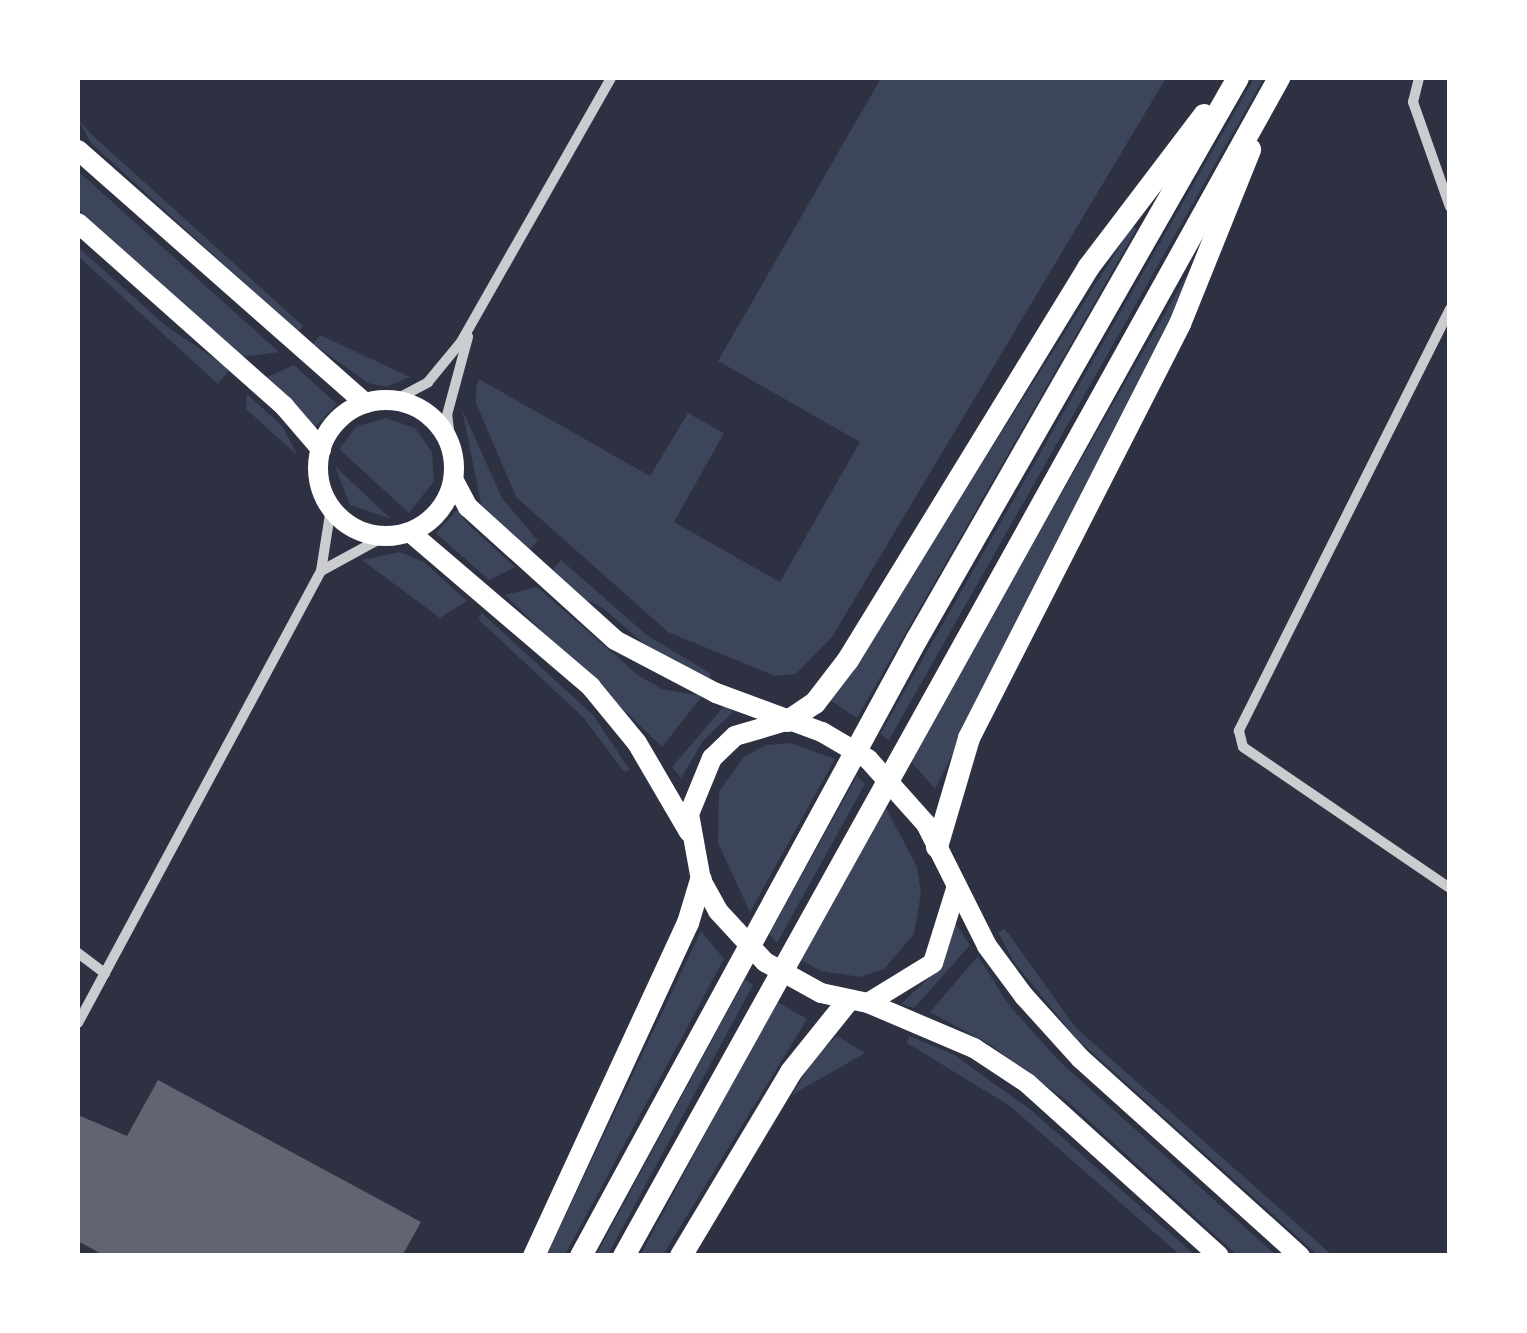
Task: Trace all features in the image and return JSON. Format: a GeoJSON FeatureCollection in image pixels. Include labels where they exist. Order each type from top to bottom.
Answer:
{"type":"FeatureCollection","features":[{"type":"Feature","properties":{"kind":"highway"},"geometry":{"type":"LineString","coordinates":[[788,721],[815,703],[848,660],[1088,268],[1236,78]]}},
{"type":"Feature","properties":{"kind":"highway"},"geometry":{"type":"LineString","coordinates":[[581,1256],[918,638],[1236,78]]}},
{"type":"Feature","properties":{"kind":"highway"},"geometry":{"type":"LineString","coordinates":[[624,1256],[1279,78]]}},
{"type":"Feature","properties":{"kind":"highway"},"geometry":{"type":"LineString","coordinates":[[937,847],[969,738],[1180,324],[1267,99]]}},
{"type":"Feature","properties":{"kind":"highway"},"geometry":{"type":"LineString","coordinates":[[534,1256],[688,923],[701,880]]}},
{"type":"Feature","properties":{"kind":"highway"},"geometry":{"type":"LineString","coordinates":[[682,1256],[791,1072],[857,1002]]}},
{"type":"Feature","properties":{"kind":"main road"},"geometry":{"type":"LineString","coordinates":[[78,150],[365,403]]}},
{"type":"Feature","properties":{"kind":"main road"},"geometry":{"type":"LineString","coordinates":[[78,222],[284,406],[321,449]]}},
{"type":"Feature","properties":{"kind":"main road"},"geometry":{"type":"LineString","coordinates":[[454,482],[447,500],[412,532],[388,535],[346,527],[330,508],[317,472],[321,449],[350,409],[365,403],[393,401],[437,421],[452,454],[454,482],[468,507],[615,640],[788,721],[822,732],[868,760],[926,824],[956,889],[1024,996],[1080,1058],[1300,1256]]}},
{"type":"Feature","properties":{"kind":"main road"},"geometry":{"type":"LineString","coordinates":[[412,532],[591,686],[637,743],[690,832],[701,880],[718,911],[765,962],[821,993],[857,1002],[974,1048],[1027,1083],[1219,1256]]}},
{"type":"Feature","properties":{"kind":"main road"},"geometry":{"type":"LineString","coordinates":[[690,832],[695,789],[712,758],[735,736],[788,721]]}},
{"type":"Feature","properties":{"kind":"main road"},"geometry":{"type":"LineString","coordinates":[[857,1002],[933,963],[949,928],[956,889]]}},
{"type":"Feature","properties":{"kind":"street"},"geometry":{"type":"LineString","coordinates":[[393,401],[428,382],[470,326],[611,78]]}},
{"type":"Feature","properties":{"kind":"street"},"geometry":{"type":"LineString","coordinates":[[1419,78],[1413,102],[1450,207]]}},
{"type":"Feature","properties":{"kind":"street"},"geometry":{"type":"LineString","coordinates":[[1450,309],[1239,731],[1243,747],[1450,888]]}},
{"type":"Feature","properties":{"kind":"street"},"geometry":{"type":"LineString","coordinates":[[452,454],[447,415],[470,326]]}},
{"type":"Feature","properties":{"kind":"street"},"geometry":{"type":"LineString","coordinates":[[78,1023],[321,571],[330,508]]}},
{"type":"Feature","properties":{"kind":"street"},"geometry":{"type":"LineString","coordinates":[[321,571],[388,535]]}},
{"type":"Feature","properties":{"kind":"street"},"geometry":{"type":"LineString","coordinates":[[78,952],[105,973]]}},
{"type":"Feature","properties":{"kind":"shaded area"},"geometry":{"type":"Polygon","coordinates":[[[881,78],[1166,78],[832,637],[796,674],[775,676],[668,632],[516,497],[476,403],[476,387],[479,379],[650,476],[688,413],[724,433],[674,522],[780,582],[860,442],[718,361],[881,78]]]}},
{"type":"Feature","properties":{"kind":"shaded area"},"geometry":{"type":"Polygon","coordinates":[[[1254,78],[1264,78],[889,740],[880,734],[1254,78]]]}},
{"type":"Feature","properties":{"kind":"shaded area"},"geometry":{"type":"Polygon","coordinates":[[[78,119],[303,326],[298,332],[91,143],[78,119]]]}},
{"type":"Feature","properties":{"kind":"shaded area"},"geometry":{"type":"Polygon","coordinates":[[[78,171],[279,352],[242,357],[78,209],[78,171]]]}},
{"type":"Feature","properties":{"kind":"shaded area"},"geometry":{"type":"Polygon","coordinates":[[[1133,225],[1136,230],[857,718],[831,701],[1133,225]]]}},
{"type":"Feature","properties":{"kind":"shaded area"},"geometry":{"type":"Polygon","coordinates":[[[78,247],[166,326],[230,369],[218,384],[78,256],[78,247]]]}},
{"type":"Feature","properties":{"kind":"shaded area"},"geometry":{"type":"Polygon","coordinates":[[[1195,261],[1198,265],[935,789],[909,759],[1195,261]]]}},
{"type":"Feature","properties":{"kind":"shaded area"},"geometry":{"type":"Polygon","coordinates":[[[320,335],[410,377],[386,387],[368,383],[313,344],[320,335]]]}},
{"type":"Feature","properties":{"kind":"shaded area"},"geometry":{"type":"Polygon","coordinates":[[[294,365],[337,404],[315,427],[265,378],[294,365]]]}},
{"type":"Feature","properties":{"kind":"shaded area"},"geometry":{"type":"Polygon","coordinates":[[[247,394],[282,426],[298,456],[246,409],[247,394]]]}},
{"type":"Feature","properties":{"kind":"shaded area"},"geometry":{"type":"Polygon","coordinates":[[[462,409],[502,498],[538,541],[526,553],[482,509],[462,409]]]}},
{"type":"Feature","properties":{"kind":"shaded area"},"geometry":{"type":"Polygon","coordinates":[[[386,418],[415,428],[432,452],[434,481],[409,513],[339,449],[357,426],[386,418]]]}},
{"type":"Feature","properties":{"kind":"shaded area"},"geometry":{"type":"Polygon","coordinates":[[[335,466],[391,519],[350,505],[335,466]]]}},
{"type":"Feature","properties":{"kind":"shaded area"},"geometry":{"type":"Polygon","coordinates":[[[457,510],[515,567],[489,580],[436,533],[457,510]]]}},
{"type":"Feature","properties":{"kind":"shaded area"},"geometry":{"type":"Polygon","coordinates":[[[400,552],[424,562],[467,601],[440,618],[362,560],[400,552]]]}},
{"type":"Feature","properties":{"kind":"shaded area"},"geometry":{"type":"Polygon","coordinates":[[[561,560],[648,636],[710,673],[710,680],[652,651],[603,608],[575,595],[549,574],[561,560]]]}},
{"type":"Feature","properties":{"kind":"shaded area"},"geometry":{"type":"Polygon","coordinates":[[[537,587],[638,675],[662,689],[702,696],[662,747],[505,595],[537,587]]]}},
{"type":"Feature","properties":{"kind":"shaded area"},"geometry":{"type":"Polygon","coordinates":[[[482,613],[593,715],[630,770],[624,772],[583,717],[478,619],[482,613]]]}},
{"type":"Feature","properties":{"kind":"shaded area"},"geometry":{"type":"Polygon","coordinates":[[[725,705],[733,712],[703,741],[681,778],[672,767],[725,705]]]}},
{"type":"Feature","properties":{"kind":"shaded area"},"geometry":{"type":"Polygon","coordinates":[[[791,743],[835,759],[750,912],[718,843],[719,791],[744,757],[766,745],[791,743]]]}},
{"type":"Feature","properties":{"kind":"shaded area"},"geometry":{"type":"Polygon","coordinates":[[[857,776],[865,784],[777,943],[769,934],[857,776]]]}},
{"type":"Feature","properties":{"kind":"shaded area"},"geometry":{"type":"Polygon","coordinates":[[[884,804],[917,867],[921,893],[914,934],[884,969],[860,977],[821,971],[799,959],[884,804]]]}},
{"type":"Feature","properties":{"kind":"shaded area"},"geometry":{"type":"Polygon","coordinates":[[[955,923],[970,945],[914,1008],[901,1004],[937,970],[955,923]]]}},
{"type":"Feature","properties":{"kind":"shaded area"},"geometry":{"type":"Polygon","coordinates":[[[1005,929],[1075,1027],[1332,1255],[1318,1255],[1076,1038],[1014,962],[998,932],[1005,929]]]}},
{"type":"Feature","properties":{"kind":"shaded area"},"geometry":{"type":"Polygon","coordinates":[[[701,931],[724,959],[565,1255],[546,1256],[701,931]]]}},
{"type":"Feature","properties":{"kind":"shaded area"},"geometry":{"type":"Polygon","coordinates":[[[978,956],[1008,1004],[1059,1061],[1276,1255],[1237,1255],[1067,1101],[989,1044],[930,1012],[978,956]]]}},
{"type":"Feature","properties":{"kind":"shaded area"},"geometry":{"type":"Polygon","coordinates":[[[745,979],[753,985],[608,1255],[596,1255],[745,979]]]}},
{"type":"Feature","properties":{"kind":"shaded area"},"geometry":{"type":"Polygon","coordinates":[[[776,1001],[807,1019],[663,1255],[640,1256],[776,1001]]]}},
{"type":"Feature","properties":{"kind":"shaded area"},"geometry":{"type":"Polygon","coordinates":[[[837,1036],[865,1053],[792,1095],[815,1057],[837,1036]]]}},
{"type":"Feature","properties":{"kind":"shaded area"},"geometry":{"type":"Polygon","coordinates":[[[909,1036],[953,1054],[1031,1110],[1195,1255],[1180,1255],[1010,1106],[907,1043],[909,1036]]]}},
{"type":"Feature","properties":{"kind":"building"},"geometry":{"type":"Polygon","coordinates":[[[158,1080],[421,1222],[402,1256],[105,1256],[78,1241],[78,1115],[127,1136],[158,1080]]]}}]}
